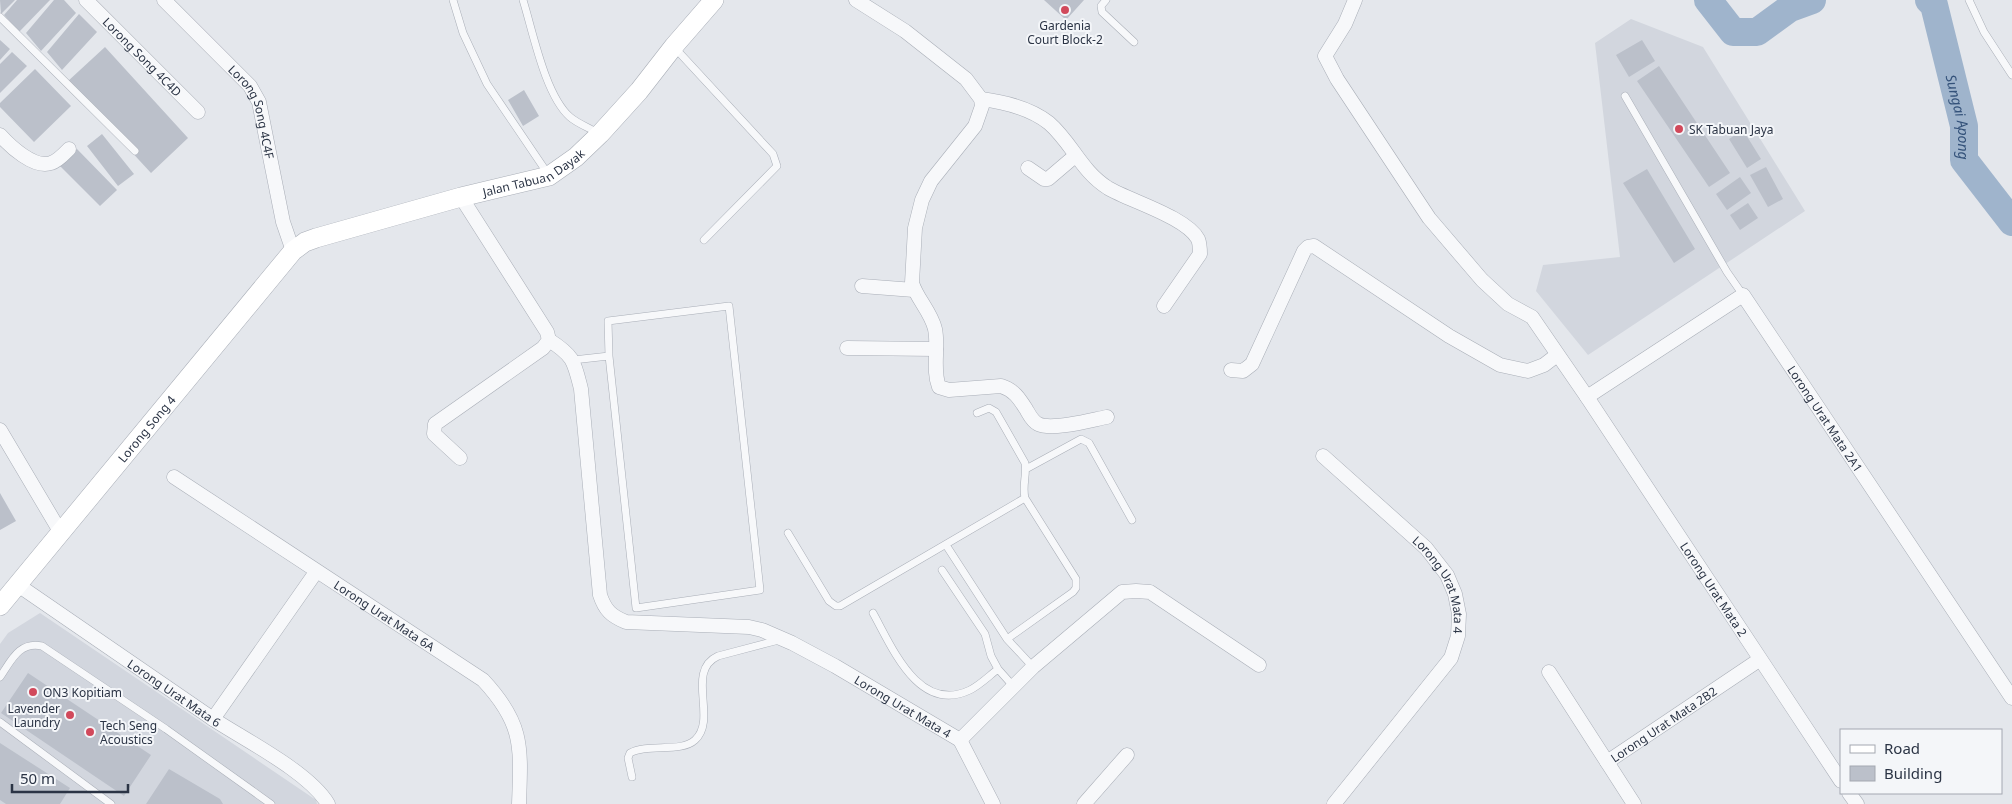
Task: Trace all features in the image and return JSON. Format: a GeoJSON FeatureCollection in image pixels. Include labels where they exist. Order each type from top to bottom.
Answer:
{"type":"FeatureCollection","features":[{"type":"Feature","properties":{"kind":"street","name":"Lorong Song 4C4D"},"geometry":{"type":"LineString","coordinates":[[86,0],[198,112]]}},
{"type":"Feature","properties":{"kind":"street","name":"Lorong Song 4C4F"},"geometry":{"type":"LineString","coordinates":[[164,0],[250,86],[259,102],[282,222],[293,251]]}},
{"type":"Feature","properties":{"kind":"street","name":"Jalan Tabuan Dayak"},"geometry":{"type":"LineString","coordinates":[[293,251],[316,238],[461,197],[549,176],[576,157],[600,134],[639,91],[674,46],[714,0]]}},
{"type":"Feature","properties":{"kind":"street"},"geometry":{"type":"LineString","coordinates":[[856,0],[905,31],[966,80],[981,99],[982,106],[975,126],[931,181],[922,200],[915,228],[912,283],[934,326],[936,381],[939,387],[944,390],[1001,386],[1008,388],[1014,392],[1031,417],[1040,425],[1062,425],[1107,417]]}},
{"type":"Feature","properties":{"kind":"street","name":"Lorong Urat Mata 2"},"geometry":{"type":"LineString","coordinates":[[1355,0],[1345,24],[1325,56],[1337,79],[1429,218],[1482,280],[1508,304],[1532,317],[1587,397],[1759,660],[1840,779]]}},
{"type":"Feature","properties":{"kind":"street"},"geometry":{"type":"LineString","coordinates":[[981,99],[1004,102],[1024,109],[1049,123],[1082,165],[1108,188],[1182,225],[1197,238],[1200,254],[1164,306]]}},
{"type":"Feature","properties":{"kind":"street"},"geometry":{"type":"LineString","coordinates":[[0,135],[11,147],[28,158],[45,164],[56,161],[70,149]]}},
{"type":"Feature","properties":{"kind":"street"},"geometry":{"type":"LineString","coordinates":[[1028,168],[1044,179],[1048,179],[1075,156]]}},
{"type":"Feature","properties":{"kind":"street"},"geometry":{"type":"LineString","coordinates":[[461,197],[547,332],[549,340],[565,351],[573,360]]}},
{"type":"Feature","properties":{"kind":"street"},"geometry":{"type":"LineString","coordinates":[[1231,370],[1243,371],[1252,364],[1304,251],[1308,247],[1314,246],[1449,336],[1500,364],[1528,371],[1544,365],[1557,355]]}},
{"type":"Feature","properties":{"kind":"street","name":"Lorong Song 4"},"geometry":{"type":"LineString","coordinates":[[0,606],[293,251]]}},
{"type":"Feature","properties":{"kind":"street"},"geometry":{"type":"LineString","coordinates":[[862,286],[914,290]]}},
{"type":"Feature","properties":{"kind":"street"},"geometry":{"type":"LineString","coordinates":[[1587,397],[1743,295]]}},
{"type":"Feature","properties":{"kind":"street","name":"Lorong Urat Mata 2A1"},"geometry":{"type":"LineString","coordinates":[[1743,295],[2012,698]]}},
{"type":"Feature","properties":{"kind":"street"},"geometry":{"type":"LineString","coordinates":[[460,458],[434,434],[435,424],[543,348],[549,340]]}},
{"type":"Feature","properties":{"kind":"street"},"geometry":{"type":"LineString","coordinates":[[848,348],[936,349]]}},
{"type":"Feature","properties":{"kind":"street","name":"Lorong Urat Mata 4"},"geometry":{"type":"LineString","coordinates":[[573,360],[580,389],[600,595],[605,610],[626,622],[749,627],[762,630],[792,643],[835,666],[960,740],[993,804]]}},
{"type":"Feature","properties":{"kind":"street"},"geometry":{"type":"LineString","coordinates":[[0,430],[61,533]]}},
{"type":"Feature","properties":{"kind":"street","name":"Lorong Urat Mata 4"},"geometry":{"type":"LineString","coordinates":[[1323,456],[1426,548],[1447,575],[1455,594],[1459,614],[1458,636],[1451,658],[1334,804]]}},
{"type":"Feature","properties":{"kind":"street","name":"Lorong Urat Mata 6A"},"geometry":{"type":"LineString","coordinates":[[174,477],[483,680],[506,708],[518,738],[520,762],[519,804]]}},
{"type":"Feature","properties":{"kind":"street"},"geometry":{"type":"LineString","coordinates":[[213,719],[316,572]]}},
{"type":"Feature","properties":{"kind":"street","name":"Lorong Urat Mata 6"},"geometry":{"type":"LineString","coordinates":[[18,585],[213,719],[306,780],[320,792],[328,804]]}},
{"type":"Feature","properties":{"kind":"street"},"geometry":{"type":"LineString","coordinates":[[960,740],[1033,667],[1122,592],[1136,590],[1150,592],[1259,665]]}},
{"type":"Feature","properties":{"kind":"street","name":"Lorong Urat Mata 2B2"},"geometry":{"type":"LineString","coordinates":[[1634,804],[1607,762],[1759,660]]}},
{"type":"Feature","properties":{"kind":"street"},"geometry":{"type":"LineString","coordinates":[[1549,672],[1607,762]]}},
{"type":"Feature","properties":{"kind":"street"},"geometry":{"type":"LineString","coordinates":[[1084,804],[1127,755]]}},
{"type":"Feature","properties":{"kind":"lane"},"geometry":{"type":"LineString","coordinates":[[453,0],[463,33],[487,84],[549,176]]}},
{"type":"Feature","properties":{"kind":"lane"},"geometry":{"type":"LineString","coordinates":[[524,0],[546,75],[558,103],[570,117],[600,134]]}},
{"type":"Feature","properties":{"kind":"lane"},"geometry":{"type":"LineString","coordinates":[[1106,0],[1101,6],[1102,12],[1134,42]]}},
{"type":"Feature","properties":{"kind":"lane"},"geometry":{"type":"LineString","coordinates":[[1969,0],[1984,32],[2012,75]]}},
{"type":"Feature","properties":{"kind":"lane"},"geometry":{"type":"LineString","coordinates":[[0,17],[135,151]]}},
{"type":"Feature","properties":{"kind":"lane"},"geometry":{"type":"LineString","coordinates":[[674,46],[773,154],[777,166],[704,240]]}},
{"type":"Feature","properties":{"kind":"lane"},"geometry":{"type":"LineString","coordinates":[[1625,96],[1727,272],[1743,295]]}},
{"type":"Feature","properties":{"kind":"lane"},"geometry":{"type":"LineString","coordinates":[[729,306],[760,590],[636,608],[609,356],[608,321],[729,306]]}},
{"type":"Feature","properties":{"kind":"lane"},"geometry":{"type":"LineString","coordinates":[[573,360],[609,356]]}},
{"type":"Feature","properties":{"kind":"lane"},"geometry":{"type":"LineString","coordinates":[[977,413],[989,408],[996,412],[1025,463],[1023,489],[1025,498],[1074,574],[1077,583],[1073,592],[1007,639]]}},
{"type":"Feature","properties":{"kind":"lane"},"geometry":{"type":"LineString","coordinates":[[1026,469],[1081,439],[1086,440],[1132,520]]}},
{"type":"Feature","properties":{"kind":"lane"},"geometry":{"type":"LineString","coordinates":[[788,533],[829,601],[836,606],[840,606],[1025,498]]}},
{"type":"Feature","properties":{"kind":"lane"},"geometry":{"type":"LineString","coordinates":[[946,545],[1007,639],[1033,667]]}},
{"type":"Feature","properties":{"kind":"lane"},"geometry":{"type":"LineString","coordinates":[[942,570],[985,634],[998,669],[1014,687]]}},
{"type":"Feature","properties":{"kind":"lane"},"geometry":{"type":"LineString","coordinates":[[873,614],[909,674],[917,682],[939,695],[954,695],[972,689],[998,669]]}},
{"type":"Feature","properties":{"kind":"lane"},"geometry":{"type":"LineString","coordinates":[[632,777],[628,758],[630,753],[642,749],[686,745],[694,741],[700,733],[702,725],[704,666],[709,660],[782,639]]}},
{"type":"Feature","properties":{"kind":"lane"},"geometry":{"type":"LineString","coordinates":[[0,677],[19,650],[29,645],[42,646],[166,729],[269,803]]}},
{"type":"Feature","properties":{"kind":"lane"},"geometry":{"type":"LineString","coordinates":[[0,722],[111,804]]}},
{"type":"Feature","properties":{"kind":"shaded area","name":"SK Tabuan Jaya"},"geometry":{"type":"Polygon","coordinates":[[[1631,19],[1703,47],[1805,211],[1588,355],[1536,291],[1543,265],[1620,257],[1595,43],[1631,19]]]}},
{"type":"Feature","properties":{"kind":"shaded area"},"geometry":{"type":"Polygon","coordinates":[[[40,613],[316,800],[317,804],[0,804],[0,644],[8,633],[40,613]]]}},
{"type":"Feature","properties":{"kind":"building"},"geometry":{"type":"Polygon","coordinates":[[[0,0],[15,0],[1,14],[0,0]]]}},
{"type":"Feature","properties":{"kind":"building"},"geometry":{"type":"Polygon","coordinates":[[[17,0],[50,0],[19,32],[4,15],[17,0]]]}},
{"type":"Feature","properties":{"kind":"building"},"geometry":{"type":"Polygon","coordinates":[[[54,0],[64,0],[76,13],[41,51],[26,33],[54,0]]]}},
{"type":"Feature","properties":{"kind":"building","name":"Gardenia Court Block-2"},"geometry":{"type":"Polygon","coordinates":[[[1044,0],[1084,0],[1066,20],[1044,0]]]}},
{"type":"Feature","properties":{"kind":"building"},"geometry":{"type":"Polygon","coordinates":[[[79,14],[97,32],[62,70],[47,52],[79,14]]]}},
{"type":"Feature","properties":{"kind":"building"},"geometry":{"type":"Polygon","coordinates":[[[0,40],[10,49],[0,60],[0,40]]]}},
{"type":"Feature","properties":{"kind":"building"},"geometry":{"type":"Polygon","coordinates":[[[1642,40],[1655,61],[1629,77],[1616,55],[1642,40]]]}},
{"type":"Feature","properties":{"kind":"building"},"geometry":{"type":"Polygon","coordinates":[[[105,47],[188,138],[151,173],[67,82],[105,47]]]}},
{"type":"Feature","properties":{"kind":"building"},"geometry":{"type":"Polygon","coordinates":[[[12,52],[27,66],[0,93],[0,64],[12,52]]]}},
{"type":"Feature","properties":{"kind":"building"},"geometry":{"type":"Polygon","coordinates":[[[1659,66],[1730,173],[1709,187],[1637,81],[1659,66]]]}},
{"type":"Feature","properties":{"kind":"building"},"geometry":{"type":"Polygon","coordinates":[[[35,69],[71,106],[34,142],[0,107],[0,103],[35,69]]]}},
{"type":"Feature","properties":{"kind":"building"},"geometry":{"type":"Polygon","coordinates":[[[524,90],[539,116],[523,126],[508,100],[524,90]]]}},
{"type":"Feature","properties":{"kind":"building"},"geometry":{"type":"Polygon","coordinates":[[[1743,130],[1761,159],[1747,168],[1729,139],[1743,130]]]}},
{"type":"Feature","properties":{"kind":"building"},"geometry":{"type":"Polygon","coordinates":[[[102,134],[134,174],[118,186],[87,146],[102,134]]]}},
{"type":"Feature","properties":{"kind":"building"},"geometry":{"type":"Polygon","coordinates":[[[77,149],[117,190],[100,206],[60,166],[77,149]]]}},
{"type":"Feature","properties":{"kind":"building"},"geometry":{"type":"Polygon","coordinates":[[[1766,167],[1783,199],[1768,207],[1750,175],[1766,167]]]}},
{"type":"Feature","properties":{"kind":"building"},"geometry":{"type":"Polygon","coordinates":[[[1647,169],[1695,249],[1674,263],[1623,183],[1647,169]]]}},
{"type":"Feature","properties":{"kind":"building"},"geometry":{"type":"Polygon","coordinates":[[[1740,177],[1751,193],[1727,210],[1716,194],[1740,177]]]}},
{"type":"Feature","properties":{"kind":"building"},"geometry":{"type":"Polygon","coordinates":[[[1748,203],[1758,218],[1740,230],[1730,215],[1748,203]]]}},
{"type":"Feature","properties":{"kind":"building"},"geometry":{"type":"Polygon","coordinates":[[[0,493],[16,521],[0,530],[0,493]]]}},
{"type":"Feature","properties":{"kind":"building"},"geometry":{"type":"Polygon","coordinates":[[[28,673],[151,755],[124,796],[1,713],[28,673]]]}},
{"type":"Feature","properties":{"kind":"building"},"geometry":{"type":"Polygon","coordinates":[[[0,743],[70,788],[60,804],[6,804],[0,800],[0,743]]]}},
{"type":"Feature","properties":{"kind":"building"},"geometry":{"type":"Polygon","coordinates":[[[169,769],[220,799],[223,804],[146,804],[169,769]]]}},
{"type":"Feature","properties":{"kind":"waterway","name":"Sungai Apong"},"geometry":{"type":"LineString","coordinates":[[1708,0],[1733,32],[1757,32],[1790,8],[1812,0]]}},
{"type":"Feature","properties":{"kind":"waterway","name":"Sungai Apong"},"geometry":{"type":"LineString","coordinates":[[1929,0],[1934,5],[1964,126],[1964,160],[2012,222]]}},
{"type":"Feature","properties":{"kind":"place","name":"Gardenia Court Block-2"},"geometry":{"type":"Point","coordinates":[1065,10]}},
{"type":"Feature","properties":{"kind":"place","name":"SK Tabuan Jaya"},"geometry":{"type":"Point","coordinates":[1679,129]}},
{"type":"Feature","properties":{"kind":"place","name":"ON3 Kopitiam"},"geometry":{"type":"Point","coordinates":[33,692]}},
{"type":"Feature","properties":{"kind":"place","name":"Lavender Laundry"},"geometry":{"type":"Point","coordinates":[70,715]}},
{"type":"Feature","properties":{"kind":"place","name":"Tech Seng Acoustics"},"geometry":{"type":"Point","coordinates":[90,732]}}]}
